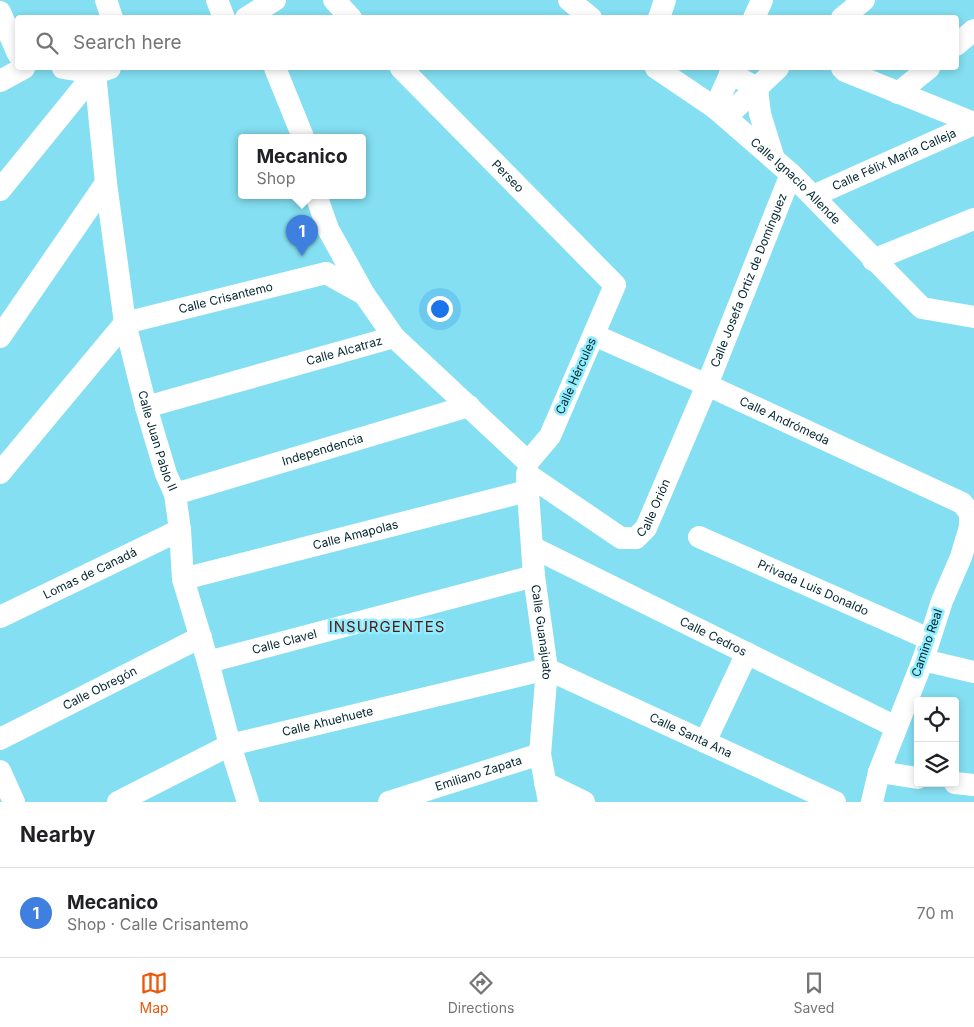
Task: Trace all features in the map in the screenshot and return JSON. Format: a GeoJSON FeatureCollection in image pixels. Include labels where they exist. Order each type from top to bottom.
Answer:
{"type":"FeatureCollection","features":[{"type":"Feature","properties":{"kind":"street"},"geometry":{"type":"LineString","coordinates":[[106,0],[111,15]]}},
{"type":"Feature","properties":{"kind":"street"},"geometry":{"type":"LineString","coordinates":[[217,0],[223,15]]}},
{"type":"Feature","properties":{"kind":"street"},"geometry":{"type":"LineString","coordinates":[[252,15],[274,0]]}},
{"type":"Feature","properties":{"kind":"street"},"geometry":{"type":"LineString","coordinates":[[334,0],[348,15]]}},
{"type":"Feature","properties":{"kind":"street"},"geometry":{"type":"LineString","coordinates":[[569,0],[587,15]]}},
{"type":"Feature","properties":{"kind":"street"},"geometry":{"type":"LineString","coordinates":[[660,15],[665,0]]}},
{"type":"Feature","properties":{"kind":"street"},"geometry":{"type":"LineString","coordinates":[[755,15],[762,0]]}},
{"type":"Feature","properties":{"kind":"street"},"geometry":{"type":"LineString","coordinates":[[846,15],[864,0]]}},
{"type":"Feature","properties":{"kind":"street"},"geometry":{"type":"LineString","coordinates":[[0,12],[15,47]]}},
{"type":"Feature","properties":{"kind":"street"},"geometry":{"type":"LineString","coordinates":[[959,42],[974,30]]}},
{"type":"Feature","properties":{"kind":"street"},"geometry":{"type":"LineString","coordinates":[[0,81],[19,70]]}},
{"type":"Feature","properties":{"kind":"street"},"geometry":{"type":"LineString","coordinates":[[0,190],[103,70]]}},
{"type":"Feature","properties":{"kind":"street","name":"Calle Juan Pablo II"},"geometry":{"type":"LineString","coordinates":[[103,70],[106,183],[125,324],[146,408],[166,474],[175,494],[180,530],[183,579],[248,802]]}},
{"type":"Feature","properties":{"kind":"street"},"geometry":{"type":"LineString","coordinates":[[276,70],[302,134]]}},
{"type":"Feature","properties":{"kind":"street","name":"Perseo"},"geometry":{"type":"LineString","coordinates":[[403,70],[615,285]]}},
{"type":"Feature","properties":{"kind":"street","name":"Calle Ignacio Allende"},"geometry":{"type":"LineString","coordinates":[[659,70],[721,112],[783,167],[922,308],[974,317]]}},
{"type":"Feature","properties":{"kind":"street"},"geometry":{"type":"LineString","coordinates":[[721,112],[731,70],[757,88],[760,114],[783,167]]}},
{"type":"Feature","properties":{"kind":"street"},"geometry":{"type":"LineString","coordinates":[[721,112],[757,88],[776,70]]}},
{"type":"Feature","properties":{"kind":"street"},"geometry":{"type":"LineString","coordinates":[[844,70],[974,124]]}},
{"type":"Feature","properties":{"kind":"street"},"geometry":{"type":"LineString","coordinates":[[898,93],[927,70]]}},
{"type":"Feature","properties":{"kind":"street","name":"Calle Félix María Calleja"},"geometry":{"type":"LineString","coordinates":[[813,196],[974,124]]}},
{"type":"Feature","properties":{"kind":"street","name":"Calle Josefa Ortiz de Domínguez"},"geometry":{"type":"LineString","coordinates":[[707,385],[783,167]]}},
{"type":"Feature","properties":{"kind":"street"},"geometry":{"type":"LineString","coordinates":[[0,337],[106,183]]}},
{"type":"Feature","properties":{"kind":"street"},"geometry":{"type":"LineString","coordinates":[[317,199],[328,229],[364,294],[394,337]]}},
{"type":"Feature","properties":{"kind":"street"},"geometry":{"type":"LineString","coordinates":[[873,260],[974,220]]}},
{"type":"Feature","properties":{"kind":"street"},"geometry":{"type":"LineString","coordinates":[[328,229],[326,273],[364,294]]}},
{"type":"Feature","properties":{"kind":"street","name":"Calle Crisantemo"},"geometry":{"type":"LineString","coordinates":[[125,324],[326,273]]}},
{"type":"Feature","properties":{"kind":"street","name":"Calle Hércules"},"geometry":{"type":"LineString","coordinates":[[528,476],[550,436],[615,285]]}},
{"type":"Feature","properties":{"kind":"street"},"geometry":{"type":"LineString","coordinates":[[0,473],[125,324]]}},
{"type":"Feature","properties":{"kind":"street","name":"Calle Andrómeda"},"geometry":{"type":"LineString","coordinates":[[594,335],[962,503],[970,513]]}},
{"type":"Feature","properties":{"kind":"street","name":"Calle Alcatraz"},"geometry":{"type":"LineString","coordinates":[[146,408],[394,337],[469,406],[528,476]]}},
{"type":"Feature","properties":{"kind":"street","name":"Calle Orión"},"geometry":{"type":"LineString","coordinates":[[528,476],[621,538],[636,538],[646,528],[707,385]]}},
{"type":"Feature","properties":{"kind":"street","name":"Independencia"},"geometry":{"type":"LineString","coordinates":[[175,494],[469,406]]}},
{"type":"Feature","properties":{"kind":"street","name":"Calle Guanajuato"},"geometry":{"type":"LineString","coordinates":[[528,476],[534,576],[547,669],[540,754],[547,792]]}},
{"type":"Feature","properties":{"kind":"street","name":"Calle Amapolas"},"geometry":{"type":"LineString","coordinates":[[183,579],[528,476]]}},
{"type":"Feature","properties":{"kind":"street","name":"Camino Real"},"geometry":{"type":"LineString","coordinates":[[872,802],[879,772],[926,649],[942,601],[968,559],[970,513]]}},
{"type":"Feature","properties":{"kind":"street","name":"Lomas de Canadá"},"geometry":{"type":"LineString","coordinates":[[0,617],[180,530]]}},
{"type":"Feature","properties":{"kind":"street","name":"Privada Luis Donaldo"},"geometry":{"type":"LineString","coordinates":[[699,537],[974,672]]}},
{"type":"Feature","properties":{"kind":"street","name":"Calle Cedros"},"geometry":{"type":"LineString","coordinates":[[532,547],[896,727]]}},
{"type":"Feature","properties":{"kind":"street","name":"Calle Clavel"},"geometry":{"type":"LineString","coordinates":[[208,662],[534,576]]}},
{"type":"Feature","properties":{"kind":"street","name":"Calle Obregón"},"geometry":{"type":"LineString","coordinates":[[0,739],[201,638]]}},
{"type":"Feature","properties":{"kind":"street"},"geometry":{"type":"LineString","coordinates":[[705,742],[747,653]]}},
{"type":"Feature","properties":{"kind":"street","name":"Calle Santa Ana"},"geometry":{"type":"LineString","coordinates":[[547,669],[835,802]]}},
{"type":"Feature","properties":{"kind":"street","name":"Calle Ahuehuete"},"geometry":{"type":"LineString","coordinates":[[118,802],[230,745],[547,669]]}},
{"type":"Feature","properties":{"kind":"street","name":"Emiliano Zapata"},"geometry":{"type":"LineString","coordinates":[[389,802],[540,754]]}},
{"type":"Feature","properties":{"kind":"street"},"geometry":{"type":"LineString","coordinates":[[0,771],[14,802]]}},
{"type":"Feature","properties":{"kind":"street"},"geometry":{"type":"LineString","coordinates":[[879,772],[914,777]]}},
{"type":"Feature","properties":{"kind":"street"},"geometry":{"type":"LineString","coordinates":[[959,783],[974,785]]}},
{"type":"Feature","properties":{"kind":"street"},"geometry":{"type":"LineString","coordinates":[[547,792],[584,802]]}},
{"type":"Feature","properties":{"kind":"place","name":"Mecanico"},"geometry":{"type":"Point","coordinates":[302,256]}},
{"type":"Feature","properties":{"kind":"district","name":"INSURGENTES"},"geometry":{"type":"Point","coordinates":[387,627]}}]}
